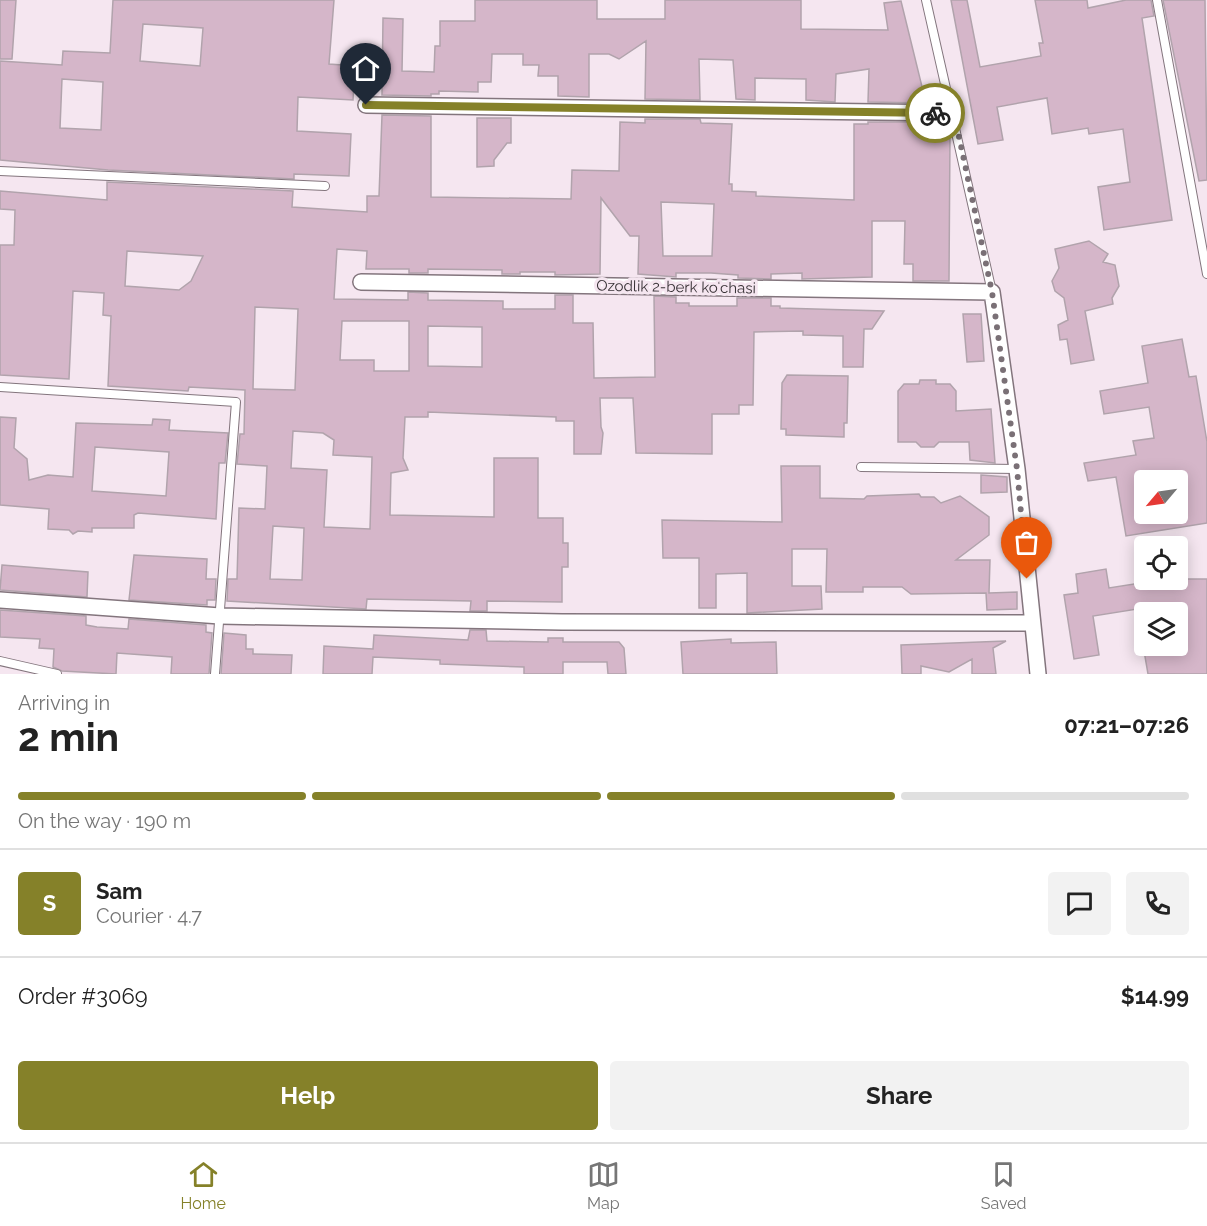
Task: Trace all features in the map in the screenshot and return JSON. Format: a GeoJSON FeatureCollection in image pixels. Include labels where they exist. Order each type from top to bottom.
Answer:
{"type":"FeatureCollection","features":[{"type":"Feature","properties":{"kind":"street"},"geometry":{"type":"LineString","coordinates":[[366,105],[954,113]]}},
{"type":"Feature","properties":{"kind":"street","name":"Ozodlik 2-berk koʻchasi"},"geometry":{"type":"LineString","coordinates":[[361,282],[992,292]]}},
{"type":"Feature","properties":{"kind":"street"},"geometry":{"type":"LineString","coordinates":[[992,292],[1017,469],[1030,623],[1038,674]]}},
{"type":"Feature","properties":{"kind":"street"},"geometry":{"type":"LineString","coordinates":[[0,600],[220,616],[574,622],[1030,623]]}},
{"type":"Feature","properties":{"kind":"lane"},"geometry":{"type":"LineString","coordinates":[[926,0],[954,113],[992,292]]}},
{"type":"Feature","properties":{"kind":"lane"},"geometry":{"type":"LineString","coordinates":[[1158,0],[1207,274]]}},
{"type":"Feature","properties":{"kind":"lane"},"geometry":{"type":"LineString","coordinates":[[0,171],[325,186]]}},
{"type":"Feature","properties":{"kind":"lane"},"geometry":{"type":"LineString","coordinates":[[0,387],[236,402],[215,674]]}},
{"type":"Feature","properties":{"kind":"lane"},"geometry":{"type":"LineString","coordinates":[[861,467],[1017,469]]}},
{"type":"Feature","properties":{"kind":"lane"},"geometry":{"type":"LineString","coordinates":[[0,661],[57,674]]}},
{"type":"Feature","properties":{"kind":"building"},"geometry":{"type":"Polygon","coordinates":[[[0,0],[16,0],[12,59],[0,59],[0,0]]]}},
{"type":"Feature","properties":{"kind":"building"},"geometry":{"type":"Polygon","coordinates":[[[113,0],[334,0],[329,64],[355,66],[353,100],[298,97],[297,131],[351,134],[349,176],[294,174],[294,179],[108,170],[0,160],[0,61],[62,65],[63,51],[110,53],[113,0]],[[143,24],[140,61],[200,66],[203,28],[143,24]],[[62,79],[60,128],[101,130],[103,82],[62,79]]]}},
{"type":"Feature","properties":{"kind":"building"},"geometry":{"type":"Polygon","coordinates":[[[475,0],[597,0],[597,19],[665,19],[665,0],[801,0],[801,29],[888,30],[884,3],[901,1],[926,103],[868,102],[869,69],[836,74],[835,102],[806,100],[806,79],[755,78],[755,100],[736,99],[733,60],[699,59],[700,100],[645,99],[646,41],[619,59],[609,54],[589,54],[589,97],[558,96],[558,76],[538,76],[539,65],[523,65],[523,54],[492,54],[491,82],[478,82],[478,92],[439,91],[439,94],[431,94],[431,96],[382,95],[383,18],[403,19],[402,71],[434,72],[435,46],[440,46],[440,21],[475,21],[475,0]]]}},
{"type":"Feature","properties":{"kind":"building"},"geometry":{"type":"Polygon","coordinates":[[[951,0],[967,0],[980,67],[1041,56],[1039,43],[1043,43],[1035,0],[1087,0],[1088,8],[1126,0],[1151,0],[1154,16],[1142,18],[1172,220],[1104,230],[1098,187],[1130,182],[1123,129],[1089,134],[1088,128],[1052,134],[1047,98],[997,107],[1003,140],[978,144],[951,0]]]}},
{"type":"Feature","properties":{"kind":"building"},"geometry":{"type":"Polygon","coordinates":[[[1163,0],[1205,0],[1207,180],[1199,181],[1163,0]]]}},
{"type":"Feature","properties":{"kind":"building"},"geometry":{"type":"Polygon","coordinates":[[[382,115],[431,116],[431,197],[571,199],[572,170],[619,171],[620,122],[645,123],[645,119],[700,119],[701,123],[732,124],[729,184],[732,184],[732,191],[756,192],[756,196],[854,200],[854,124],[930,122],[932,129],[949,129],[950,134],[949,281],[913,281],[913,264],[904,264],[905,221],[872,221],[872,277],[802,279],[802,273],[771,274],[771,279],[738,278],[738,275],[711,273],[676,273],[676,277],[638,274],[639,236],[630,236],[601,198],[600,274],[555,275],[555,272],[520,272],[520,274],[502,274],[502,270],[428,269],[428,273],[409,273],[409,269],[366,269],[367,251],[337,249],[334,299],[408,300],[408,292],[428,293],[428,300],[503,301],[503,309],[555,309],[555,295],[573,295],[573,323],[593,323],[594,378],[655,377],[654,296],[676,297],[676,303],[689,303],[689,306],[737,306],[737,298],[771,298],[771,306],[780,306],[780,308],[884,311],[872,329],[864,329],[863,367],[843,367],[843,336],[803,335],[803,331],[754,332],[753,405],[739,405],[739,414],[712,414],[712,454],[636,453],[633,398],[600,398],[603,433],[601,454],[574,454],[574,421],[556,421],[556,417],[428,412],[428,417],[405,417],[403,458],[408,470],[391,473],[390,515],[494,517],[494,458],[538,458],[538,518],[563,518],[563,543],[568,543],[568,567],[562,567],[562,602],[487,601],[487,611],[470,611],[471,601],[367,599],[366,609],[227,601],[228,579],[237,579],[239,508],[265,509],[267,466],[237,464],[240,434],[244,434],[245,390],[189,387],[188,391],[108,386],[111,316],[103,315],[104,293],[73,291],[69,379],[0,375],[0,245],[14,245],[15,210],[0,209],[0,191],[107,200],[107,182],[293,191],[292,207],[367,212],[367,196],[379,196],[382,115]],[[661,202],[663,256],[712,256],[714,204],[661,202]],[[127,251],[125,286],[179,290],[191,281],[203,256],[127,251]],[[255,307],[253,389],[295,390],[298,309],[255,307]],[[342,321],[340,360],[374,360],[374,371],[409,371],[409,321],[342,321]],[[428,326],[428,366],[482,367],[482,327],[428,326]],[[293,431],[291,468],[327,470],[324,527],[370,529],[372,457],[333,455],[334,440],[323,433],[293,431]],[[273,526],[270,579],[302,580],[304,528],[273,526]]]}},
{"type":"Feature","properties":{"kind":"building"},"geometry":{"type":"Polygon","coordinates":[[[477,118],[511,118],[511,143],[507,143],[494,160],[494,166],[477,167],[477,118]]]}},
{"type":"Feature","properties":{"kind":"building"},"geometry":{"type":"Polygon","coordinates":[[[1089,241],[1108,254],[1103,262],[1115,265],[1119,286],[1112,298],[1113,304],[1085,311],[1094,360],[1071,364],[1067,339],[1060,340],[1058,325],[1068,320],[1064,298],[1055,291],[1052,281],[1059,268],[1055,249],[1089,241]]]}},
{"type":"Feature","properties":{"kind":"building"},"geometry":{"type":"Polygon","coordinates":[[[963,314],[981,314],[984,361],[967,362],[963,314]]]}},
{"type":"Feature","properties":{"kind":"building"},"geometry":{"type":"Polygon","coordinates":[[[1182,339],[1189,377],[1196,376],[1207,442],[1207,523],[1126,536],[1116,477],[1088,481],[1084,463],[1136,455],[1133,441],[1154,438],[1149,407],[1104,414],[1100,391],[1148,383],[1142,346],[1182,339]]]}},
{"type":"Feature","properties":{"kind":"building"},"geometry":{"type":"Polygon","coordinates":[[[787,375],[848,376],[847,423],[844,423],[844,437],[786,435],[786,429],[781,429],[782,383],[787,375]]]}},
{"type":"Feature","properties":{"kind":"building"},"geometry":{"type":"Polygon","coordinates":[[[920,380],[936,380],[936,384],[950,384],[956,391],[956,411],[991,409],[995,463],[970,460],[969,442],[939,442],[934,447],[921,447],[916,442],[898,442],[898,391],[904,384],[919,384],[920,380]]]}},
{"type":"Feature","properties":{"kind":"building"},"geometry":{"type":"Polygon","coordinates":[[[0,417],[16,418],[14,448],[27,459],[29,480],[48,475],[73,477],[76,423],[152,425],[153,419],[170,420],[169,430],[228,433],[225,463],[219,463],[216,519],[138,513],[134,515],[134,528],[92,528],[92,532],[78,531],[73,534],[69,530],[48,529],[49,509],[0,505],[0,417]],[[95,447],[92,491],[166,496],[169,452],[95,447]]]}},
{"type":"Feature","properties":{"kind":"building"},"geometry":{"type":"Polygon","coordinates":[[[781,466],[820,466],[820,498],[864,499],[867,496],[919,494],[921,497],[934,497],[941,503],[960,496],[989,517],[989,535],[956,560],[990,560],[989,593],[1017,592],[1017,609],[987,610],[986,593],[911,594],[902,587],[863,587],[863,592],[826,592],[827,549],[792,549],[792,586],[821,586],[822,609],[747,613],[747,573],[716,574],[716,608],[699,608],[699,558],[663,558],[662,520],[782,522],[781,466]]]}},
{"type":"Feature","properties":{"kind":"building"},"geometry":{"type":"Polygon","coordinates":[[[981,475],[1007,477],[1007,492],[981,493],[981,475]]]}},
{"type":"Feature","properties":{"kind":"building"},"geometry":{"type":"Polygon","coordinates":[[[134,555],[207,559],[206,579],[216,579],[215,600],[207,600],[207,605],[129,600],[134,555]]]}},
{"type":"Feature","properties":{"kind":"building"},"geometry":{"type":"Polygon","coordinates":[[[2,565],[88,572],[87,597],[0,590],[2,565]]]}},
{"type":"Feature","properties":{"kind":"building"},"geometry":{"type":"Polygon","coordinates":[[[1106,569],[1109,588],[1134,584],[1134,590],[1188,590],[1188,579],[1207,579],[1207,674],[1148,674],[1145,656],[1188,656],[1188,602],[1134,602],[1134,609],[1093,616],[1099,655],[1074,659],[1064,595],[1078,593],[1076,574],[1106,569]]]}},
{"type":"Feature","properties":{"kind":"building"},"geometry":{"type":"Polygon","coordinates":[[[0,610],[86,616],[86,625],[97,627],[128,629],[129,619],[206,625],[206,632],[212,633],[209,674],[171,674],[172,657],[117,653],[116,674],[62,671],[53,667],[54,649],[39,648],[40,639],[0,637],[0,610]]]}},
{"type":"Feature","properties":{"kind":"building"},"geometry":{"type":"Polygon","coordinates":[[[470,630],[486,630],[487,641],[548,642],[548,638],[563,638],[563,642],[619,642],[624,648],[626,674],[608,674],[607,662],[563,662],[563,674],[524,674],[524,667],[440,664],[440,660],[373,657],[372,674],[323,674],[324,646],[373,649],[374,635],[468,640],[470,630]]]}},
{"type":"Feature","properties":{"kind":"building"},"geometry":{"type":"Polygon","coordinates":[[[224,633],[246,635],[246,649],[253,649],[253,654],[292,655],[291,674],[221,674],[224,633]]]}},
{"type":"Feature","properties":{"kind":"building"},"geometry":{"type":"Polygon","coordinates":[[[731,639],[731,643],[776,642],[777,674],[683,674],[681,642],[731,639]]]}},
{"type":"Feature","properties":{"kind":"building"},"geometry":{"type":"Polygon","coordinates":[[[1006,641],[993,648],[996,674],[972,674],[972,659],[949,672],[921,666],[921,674],[902,674],[901,645],[1006,641]]]}},
{"type":"Feature","properties":{"kind":"way so far"},"geometry":{"type":"LineString","coordinates":[[935,113],[954,113],[992,292],[1017,469],[1027,579]]}},
{"type":"Feature","properties":{"kind":"route"},"geometry":{"type":"LineString","coordinates":[[366,105],[935,113]]}}]}
